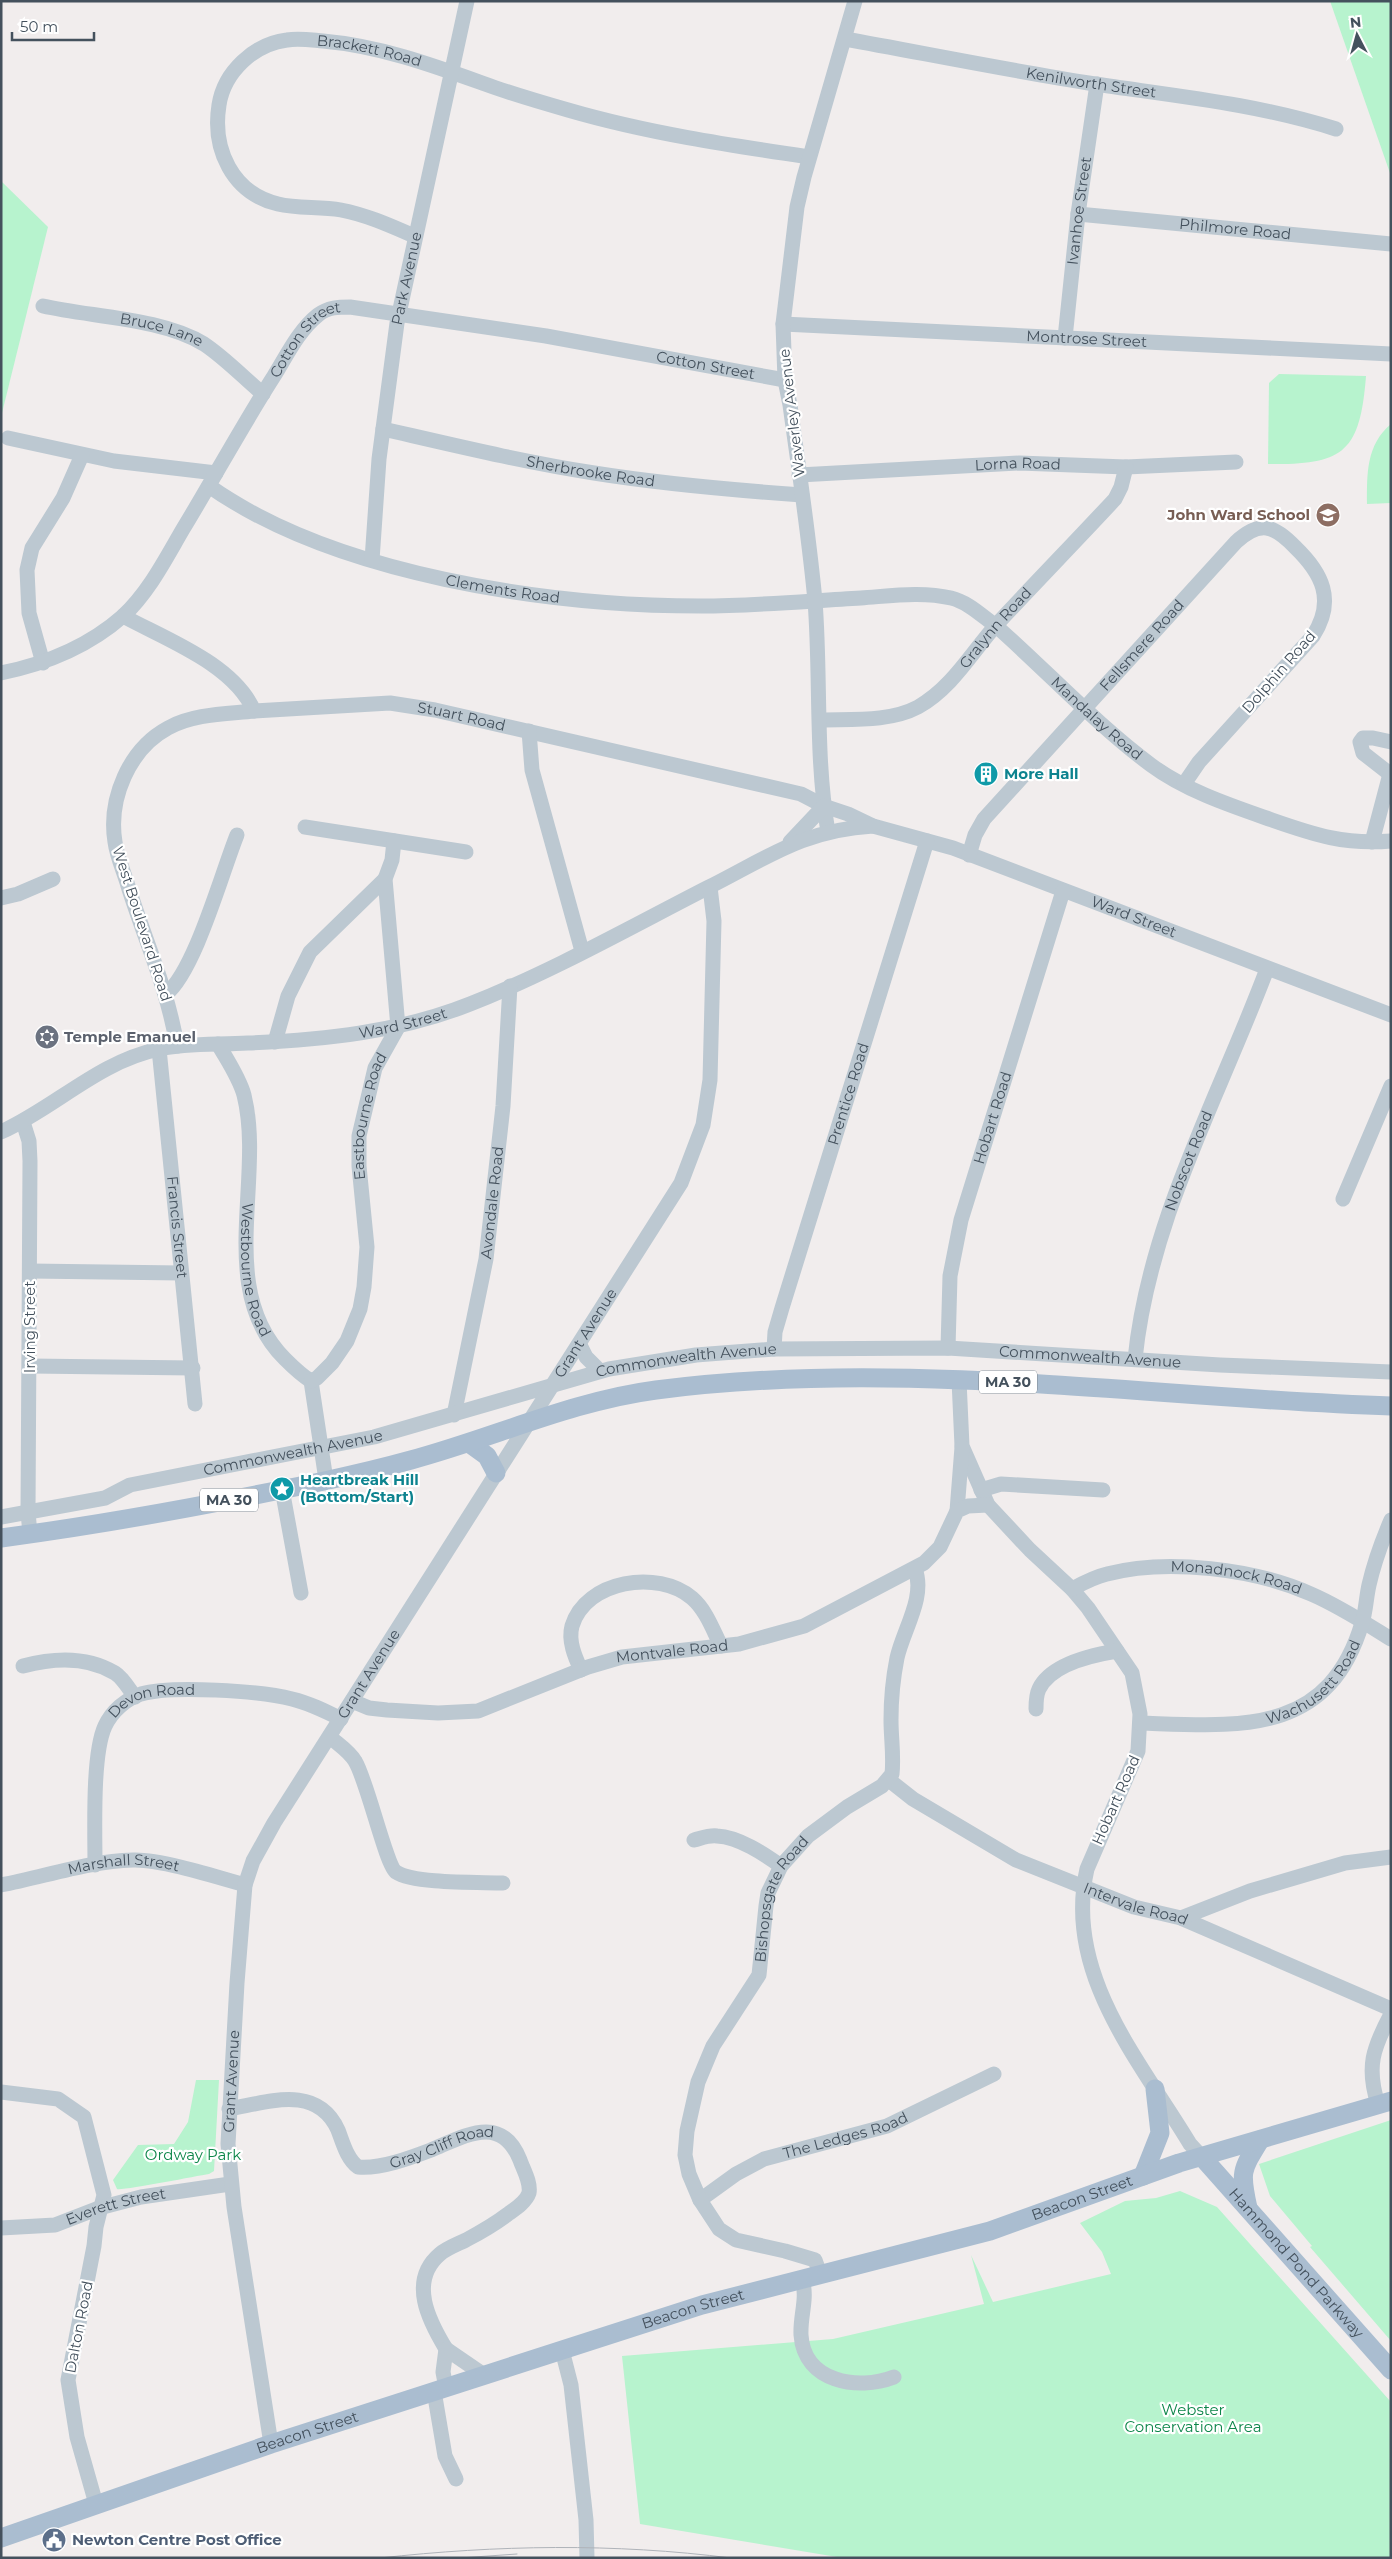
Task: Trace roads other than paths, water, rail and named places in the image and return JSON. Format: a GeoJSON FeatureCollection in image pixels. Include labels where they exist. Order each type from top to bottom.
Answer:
{"type":"FeatureCollection","features":[{"type":"Feature","properties":{"kind":"main road","name":"Commonwealth Avenue"},"geometry":{"type":"LineString","coordinates":[[1,1538],[109,1522],[282,1490],[404,1462],[611,1398],[674,1387],[804,1380],[959,1380],[1388,1406]]}},
{"type":"Feature","properties":{"kind":"main road"},"geometry":{"type":"LineString","coordinates":[[469,1443],[487,1456],[496,1473]]}},
{"type":"Feature","properties":{"kind":"main road"},"geometry":{"type":"LineString","coordinates":[[1143,2176],[1159,2136],[1155,2089]]}},
{"type":"Feature","properties":{"kind":"main road","name":"Beacon Street"},"geometry":{"type":"LineString","coordinates":[[1,2538],[271,2444],[718,2300],[990,2232],[1143,2176],[1384,2103]]}},
{"type":"Feature","properties":{"kind":"main road"},"geometry":{"type":"LineString","coordinates":[[1249,2212],[1242,2175],[1245,2164],[1260,2140]]}},
{"type":"Feature","properties":{"kind":"main road","name":"Hammond Pond Parkway"},"geometry":{"type":"LineString","coordinates":[[1202,2157],[1391,2370]]}},
{"type":"Feature","properties":{"kind":"street","name":"Park Avenue"},"geometry":{"type":"LineString","coordinates":[[372,560],[383,429],[398,314],[466,1]]}},
{"type":"Feature","properties":{"kind":"street","name":"Waverley Avenue"},"geometry":{"type":"LineString","coordinates":[[828,832],[824,806],[815,601],[800,475],[785,380],[783,324],[797,208],[809,157],[855,1]]}},
{"type":"Feature","properties":{"kind":"street","name":"Kenilworth Street"},"geometry":{"type":"LineString","coordinates":[[845,39],[1097,84],[1177,94],[1298,117],[1336,129]]}},
{"type":"Feature","properties":{"kind":"street","name":"Brackett Road"},"geometry":{"type":"LineString","coordinates":[[414,236],[342,210],[279,204],[253,193],[234,176],[220,151],[217,128],[219,102],[231,76],[245,59],[263,48],[286,40],[360,46],[391,52],[570,110],[649,130],[721,144],[809,157]]}},
{"type":"Feature","properties":{"kind":"street","name":"Ivanhoe Street"},"geometry":{"type":"LineString","coordinates":[[1065,338],[1078,214],[1097,84]]}},
{"type":"Feature","properties":{"kind":"street","name":"Philmore Road"},"geometry":{"type":"LineString","coordinates":[[1078,214],[1391,244]]}},
{"type":"Feature","properties":{"kind":"street","name":"Bruce Lane"},"geometry":{"type":"LineString","coordinates":[[43,306],[162,327],[183,334],[204,344],[262,394]]}},
{"type":"Feature","properties":{"kind":"street","name":"Cotton Street"},"geometry":{"type":"LineString","coordinates":[[1,673],[63,655],[123,616],[162,565],[262,394],[306,326],[320,313],[335,307],[350,307],[592,344],[785,380]]}},
{"type":"Feature","properties":{"kind":"street","name":"Montrose Street"},"geometry":{"type":"LineString","coordinates":[[783,324],[1391,354]]}},
{"type":"Feature","properties":{"kind":"street","name":"Sherbrooke Road"},"geometry":{"type":"LineString","coordinates":[[383,429],[474,450],[594,473],[742,491],[802,495]]}},
{"type":"Feature","properties":{"kind":"street"},"geometry":{"type":"LineString","coordinates":[[8,438],[114,462],[212,480]]}},
{"type":"Feature","properties":{"kind":"street"},"geometry":{"type":"LineString","coordinates":[[44,662],[30,613],[27,570],[32,548],[63,498],[82,455]]}},
{"type":"Feature","properties":{"kind":"street","name":"Lorna Road"},"geometry":{"type":"LineString","coordinates":[[800,475],[1019,463],[1126,467],[1236,462]]}},
{"type":"Feature","properties":{"kind":"street","name":"Gralynn Road"},"geometry":{"type":"LineString","coordinates":[[821,720],[887,716],[918,707],[957,674],[996,626],[1115,499],[1121,487],[1126,467]]}},
{"type":"Feature","properties":{"kind":"street","name":"Clements Road"},"geometry":{"type":"LineString","coordinates":[[212,480],[233,503],[295,535],[372,560],[439,577],[507,590],[604,601],[708,606],[815,601]]}},
{"type":"Feature","properties":{"kind":"street","name":"Fellsmere Road"},"geometry":{"type":"LineString","coordinates":[[969,855],[984,819],[1236,542],[1256,528],[1275,530]]}},
{"type":"Feature","properties":{"kind":"street","name":"Dolphin Road"},"geometry":{"type":"LineString","coordinates":[[1184,784],[1199,762],[1313,636],[1321,622],[1325,598],[1318,574],[1308,559],[1275,530]]}},
{"type":"Feature","properties":{"kind":"street","name":"Mandalay Road"},"geometry":{"type":"LineString","coordinates":[[815,601],[924,594],[952,598],[968,606],[996,626],[1085,708],[1152,766],[1184,784],[1231,805],[1320,837],[1372,842],[1391,841]]}},
{"type":"Feature","properties":{"kind":"street"},"geometry":{"type":"LineString","coordinates":[[123,616],[202,658],[223,673],[247,695],[254,711]]}},
{"type":"Feature","properties":{"kind":"street","name":"Stuart Road"},"geometry":{"type":"LineString","coordinates":[[254,711],[390,703],[435,710],[801,794],[824,806]]}},
{"type":"Feature","properties":{"kind":"street","name":"West Boulevard Road"},"geometry":{"type":"LineString","coordinates":[[177,1046],[166,994],[115,842],[118,792],[128,767],[148,743],[169,728],[201,717],[254,711]]}},
{"type":"Feature","properties":{"kind":"street"},"geometry":{"type":"LineString","coordinates":[[529,731],[532,770],[582,951]]}},
{"type":"Feature","properties":{"kind":"street"},"geometry":{"type":"LineString","coordinates":[[1372,842],[1390,773],[1363,753],[1360,742],[1363,738],[1369,738],[1391,742]]}},
{"type":"Feature","properties":{"kind":"street","name":"Ward Street"},"geometry":{"type":"LineString","coordinates":[[787,845],[824,806],[848,814],[873,826],[969,855],[1391,1015]]}},
{"type":"Feature","properties":{"kind":"street","name":"Ward Street"},"geometry":{"type":"LineString","coordinates":[[1,1132],[23,1122],[99,1072],[125,1060],[159,1049],[177,1046],[275,1042],[398,1027],[471,1004],[710,887],[787,845],[828,832],[873,826]]}},
{"type":"Feature","properties":{"kind":"street"},"geometry":{"type":"LineString","coordinates":[[305,827],[466,852]]}},
{"type":"Feature","properties":{"kind":"street"},"geometry":{"type":"LineString","coordinates":[[166,994],[176,985],[209,915],[237,835]]}},
{"type":"Feature","properties":{"kind":"street"},"geometry":{"type":"LineString","coordinates":[[394,841],[392,860],[385,879],[398,1027]]}},
{"type":"Feature","properties":{"kind":"street","name":"Prentice Road"},"geometry":{"type":"LineString","coordinates":[[774,1349],[782,1308],[927,841]]}},
{"type":"Feature","properties":{"kind":"street"},"geometry":{"type":"LineString","coordinates":[[1,898],[18,894],[53,879]]}},
{"type":"Feature","properties":{"kind":"street"},"geometry":{"type":"LineString","coordinates":[[275,1042],[288,996],[310,952],[385,879]]}},
{"type":"Feature","properties":{"kind":"street","name":"Grant Avenue"},"geometry":{"type":"LineString","coordinates":[[271,2444],[230,2184],[229,2109],[245,1885],[253,1861],[274,1823],[330,1738],[496,1473],[580,1345],[681,1183],[703,1126],[711,1054],[714,921],[710,887]]}},
{"type":"Feature","properties":{"kind":"street","name":"Hobart Road"},"geometry":{"type":"LineString","coordinates":[[948,1348],[950,1276],[961,1220],[991,1118],[1063,891]]}},
{"type":"Feature","properties":{"kind":"street","name":"Nobscot Road"},"geometry":{"type":"LineString","coordinates":[[1135,1359],[1142,1312],[1174,1197],[1267,969]]}},
{"type":"Feature","properties":{"kind":"street","name":"Avondale Road"},"geometry":{"type":"LineString","coordinates":[[454,1415],[486,1259],[504,1106],[510,986]]}},
{"type":"Feature","properties":{"kind":"street","name":"Eastbourne Road"},"geometry":{"type":"LineString","coordinates":[[311,1380],[317,1378],[332,1363],[347,1341],[361,1304],[367,1255],[359,1166],[359,1136],[375,1068],[398,1027]]}},
{"type":"Feature","properties":{"kind":"street","name":"Westbourne Road"},"geometry":{"type":"LineString","coordinates":[[218,1044],[238,1082],[245,1104],[248,1148],[248,1273],[253,1306],[263,1330],[274,1347],[302,1376],[311,1380]]}},
{"type":"Feature","properties":{"kind":"street","name":"Francis Street"},"geometry":{"type":"LineString","coordinates":[[159,1049],[195,1404]]}},
{"type":"Feature","properties":{"kind":"street"},"geometry":{"type":"LineString","coordinates":[[1343,1199],[1391,1086]]}},
{"type":"Feature","properties":{"kind":"street","name":"Irving Street"},"geometry":{"type":"LineString","coordinates":[[23,1122],[30,1146],[28,1512],[30,1534]]}},
{"type":"Feature","properties":{"kind":"street"},"geometry":{"type":"LineString","coordinates":[[30,1270],[181,1273]]}},
{"type":"Feature","properties":{"kind":"street"},"geometry":{"type":"LineString","coordinates":[[580,1345],[586,1356],[600,1371]]}},
{"type":"Feature","properties":{"kind":"street","name":"Commonwealth Avenue"},"geometry":{"type":"LineString","coordinates":[[1,1516],[104,1498],[130,1484],[374,1437],[600,1371],[679,1356],[774,1349],[948,1348],[1391,1372]]}},
{"type":"Feature","properties":{"kind":"street"},"geometry":{"type":"LineString","coordinates":[[30,1366],[192,1368]]}},
{"type":"Feature","properties":{"kind":"street"},"geometry":{"type":"LineString","coordinates":[[311,1380],[326,1480]]}},
{"type":"Feature","properties":{"kind":"street","name":"Hobart Road"},"geometry":{"type":"LineString","coordinates":[[959,1380],[962,1446],[988,1505],[1030,1550],[1072,1589],[1132,1673],[1140,1723],[1140,1740],[1134,1763],[1092,1854],[1082,1888],[1082,1926],[1099,1989],[1116,2026],[1190,2144],[1202,2157]]}},
{"type":"Feature","properties":{"kind":"street","name":"Montvale Road"},"geometry":{"type":"LineString","coordinates":[[352,1701],[369,1708],[387,1710],[438,1713],[478,1711],[581,1670],[622,1657],[721,1646],[804,1626],[914,1569],[937,1552],[957,1511],[962,1446]]}},
{"type":"Feature","properties":{"kind":"street"},"geometry":{"type":"LineString","coordinates":[[981,1490],[1000,1484],[1103,1490]]}},
{"type":"Feature","properties":{"kind":"street"},"geometry":{"type":"LineString","coordinates":[[282,1490],[301,1593]]}},
{"type":"Feature","properties":{"kind":"street"},"geometry":{"type":"LineString","coordinates":[[104,1498],[109,1522]]}},
{"type":"Feature","properties":{"kind":"street"},"geometry":{"type":"LineString","coordinates":[[957,1511],[973,1505],[988,1505]]}},
{"type":"Feature","properties":{"kind":"street","name":"Wachusett Road"},"geometry":{"type":"LineString","coordinates":[[1140,1723],[1240,1724],[1277,1717],[1294,1710],[1321,1692],[1341,1672],[1348,1661],[1362,1622],[1369,1584],[1391,1520]]}},
{"type":"Feature","properties":{"kind":"street","name":"Monadnock Road"},"geometry":{"type":"LineString","coordinates":[[1072,1589],[1094,1578],[1118,1571],[1178,1567],[1218,1570],[1290,1586],[1311,1594],[1391,1638]]}},
{"type":"Feature","properties":{"kind":"street"},"geometry":{"type":"LineString","coordinates":[[889,1780],[893,1766],[891,1718],[895,1670],[902,1639],[918,1590],[919,1580],[914,1569]]}},
{"type":"Feature","properties":{"kind":"street"},"geometry":{"type":"LineString","coordinates":[[581,1670],[571,1641],[572,1626],[577,1616],[591,1599],[628,1583],[648,1581],[684,1592],[701,1608],[721,1646]]}},
{"type":"Feature","properties":{"kind":"street"},"geometry":{"type":"LineString","coordinates":[[1036,1709],[1038,1691],[1054,1673],[1096,1654],[1117,1651]]}},
{"type":"Feature","properties":{"kind":"street"},"geometry":{"type":"LineString","coordinates":[[23,1666],[54,1659],[93,1664],[115,1673],[135,1697]]}},
{"type":"Feature","properties":{"kind":"street","name":"Devon Road"},"geometry":{"type":"LineString","coordinates":[[95,1865],[98,1754],[102,1734],[111,1715],[135,1697],[163,1691],[256,1693],[294,1699],[341,1719]]}},
{"type":"Feature","properties":{"kind":"street","name":"Grant Avenue"},"geometry":{"type":"LineString","coordinates":[[330,1738],[356,1762],[380,1826],[389,1862],[396,1872],[412,1878],[503,1883]]}},
{"type":"Feature","properties":{"kind":"street","name":"Bishopsgate Road"},"geometry":{"type":"LineString","coordinates":[[811,2276],[814,2260],[730,2238],[714,2222],[700,2200],[689,2174],[685,2155],[690,2116],[698,2082],[720,2031],[751,1990],[759,1975],[768,1893],[781,1866],[808,1836],[889,1780]]}},
{"type":"Feature","properties":{"kind":"street","name":"Intervale Road"},"geometry":{"type":"LineString","coordinates":[[889,1780],[913,1799],[999,1850],[1082,1888],[1134,1907],[1181,1918],[1391,2009]]}},
{"type":"Feature","properties":{"kind":"street"},"geometry":{"type":"LineString","coordinates":[[694,1840],[713,1836],[727,1838],[767,1856],[781,1866]]}},
{"type":"Feature","properties":{"kind":"street"},"geometry":{"type":"LineString","coordinates":[[1181,1918],[1250,1891],[1336,1866],[1391,1858]]}},
{"type":"Feature","properties":{"kind":"street","name":"Marshall Street"},"geometry":{"type":"LineString","coordinates":[[1,1885],[95,1865],[134,1860],[160,1864],[245,1885]]}},
{"type":"Feature","properties":{"kind":"street"},"geometry":{"type":"LineString","coordinates":[[1384,2103],[1371,2082],[1371,2062],[1377,2040],[1391,2014]]}},
{"type":"Feature","properties":{"kind":"street","name":"The Ledges Road"},"geometry":{"type":"LineString","coordinates":[[700,2200],[736,2174],[764,2158],[887,2126],[994,2074]]}},
{"type":"Feature","properties":{"kind":"street","name":"Dalton Road"},"geometry":{"type":"LineString","coordinates":[[1,2092],[58,2098],[84,2116],[102,2182],[104,2195],[99,2208],[68,2380],[77,2437],[96,2504]]}},
{"type":"Feature","properties":{"kind":"street","name":"Gray Cliff Road"},"geometry":{"type":"LineString","coordinates":[[229,2109],[283,2100],[305,2101],[317,2105],[331,2116],[349,2156],[358,2167],[368,2168],[420,2154],[472,2133],[486,2131],[498,2134],[514,2146],[528,2184],[529,2193],[524,2201],[495,2224],[441,2253],[432,2262],[424,2276],[422,2291],[427,2314],[446,2349],[484,2375]]}},
{"type":"Feature","properties":{"kind":"street","name":"Everett Street"},"geometry":{"type":"LineString","coordinates":[[1,2228],[55,2225],[99,2208],[141,2197],[230,2184]]}},
{"type":"Feature","properties":{"kind":"street"},"geometry":{"type":"LineString","coordinates":[[811,2276],[802,2328],[802,2342],[808,2356],[817,2367],[836,2379],[861,2384],[894,2376]]}},
{"type":"Feature","properties":{"kind":"street"},"geometry":{"type":"LineString","coordinates":[[446,2349],[440,2390],[445,2456],[456,2479]]}},
{"type":"Feature","properties":{"kind":"street"},"geometry":{"type":"LineString","coordinates":[[562,2350],[571,2385],[586,2520],[587,2558]]}},
{"type":"Feature","properties":{"kind":"tram line"},"geometry":{"type":"LineString","coordinates":[[380,2558],[512,2548],[643,2550],[731,2558]]}},
{"type":"Feature","properties":{"kind":"tram line"},"geometry":{"type":"LineString","coordinates":[[460,2558],[517,2554]]}},
{"type":"Feature","properties":{"kind":"place","name":"John Ward School"},"geometry":{"type":"Point","coordinates":[1328,515]}},
{"type":"Feature","properties":{"kind":"place","name":"More Hall"},"geometry":{"type":"Point","coordinates":[986,774]}},
{"type":"Feature","properties":{"kind":"place","name":"Temple Emanuel"},"geometry":{"type":"Point","coordinates":[47,1037]}},
{"type":"Feature","properties":{"kind":"place","name":"Heartbreak Hill (Bottom/Start)"},"geometry":{"type":"Point","coordinates":[282,1489]}},
{"type":"Feature","properties":{"kind":"place","name":"Newton Centre Post Office"},"geometry":{"type":"Point","coordinates":[54,2540]}},
{"type":"Feature","properties":{"kind":"park label","name":"Ordway Park"},"geometry":{"type":"Point","coordinates":[193,2155]}},
{"type":"Feature","properties":{"kind":"park label","name":"Webster Conservation Area"},"geometry":{"type":"Point","coordinates":[1193,2418]}}]}
